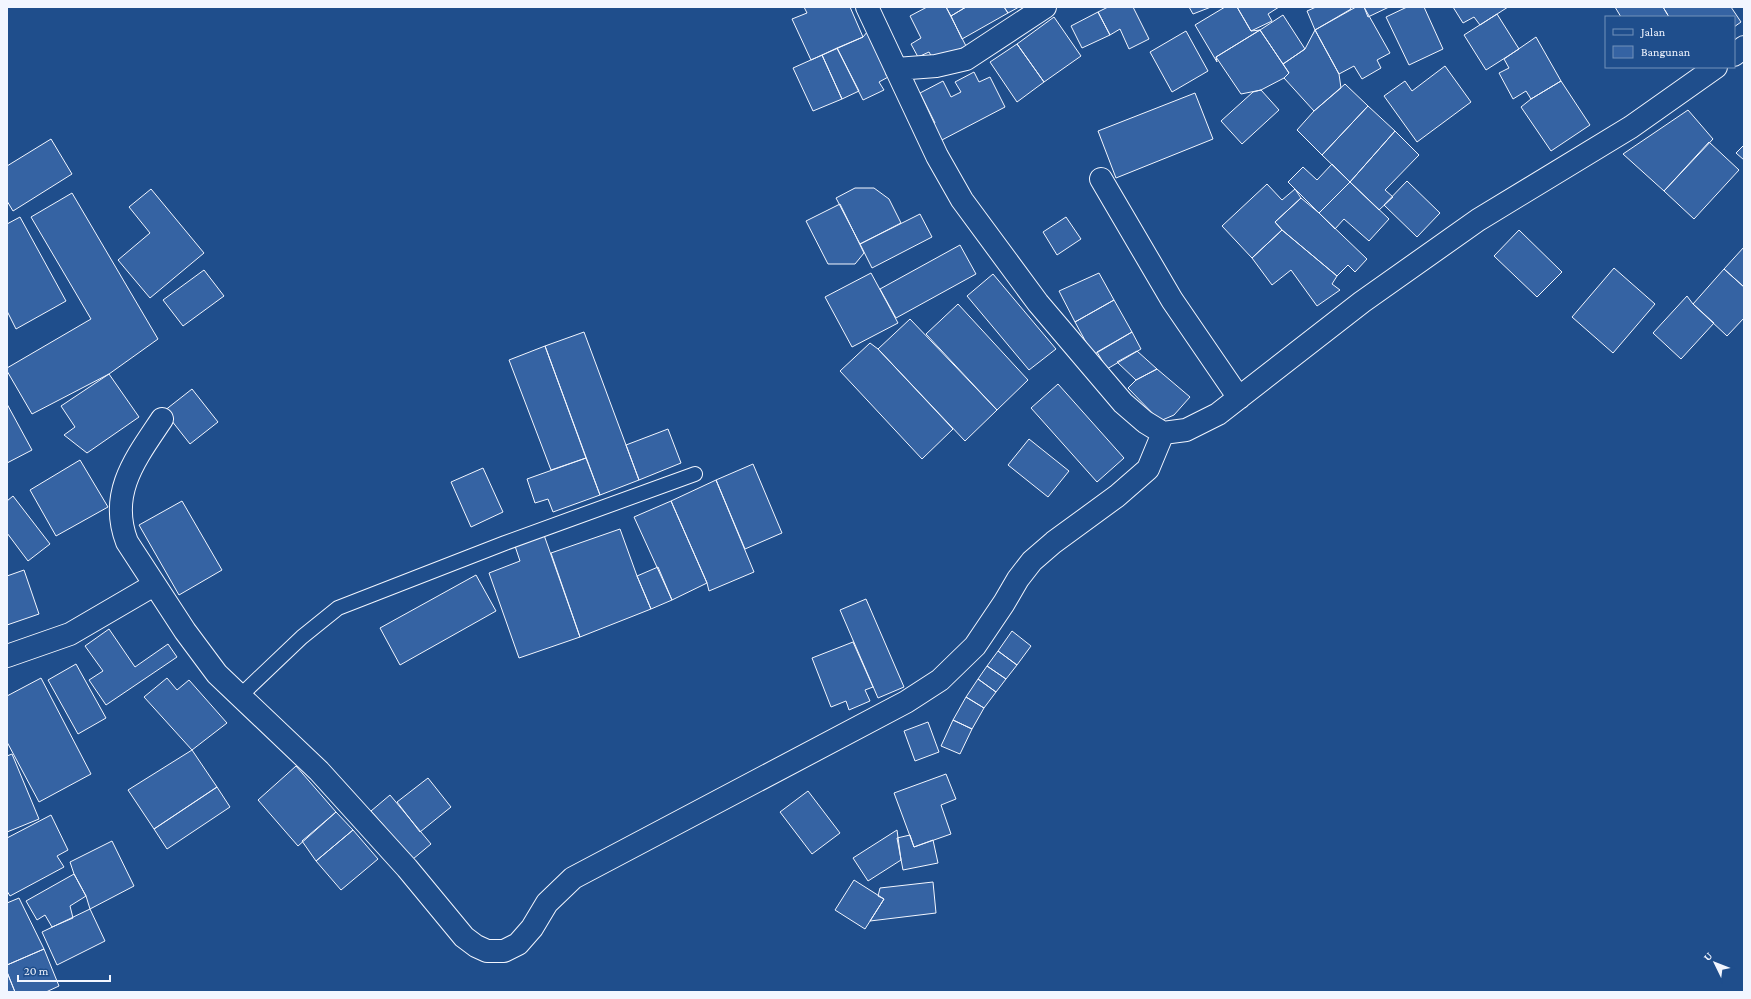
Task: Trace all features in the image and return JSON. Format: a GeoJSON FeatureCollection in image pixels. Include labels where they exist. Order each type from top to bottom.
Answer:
{"type":"FeatureCollection","features":[{"type":"Feature","properties":{"kind":"street"},"geometry":{"type":"LineString","coordinates":[[867,7],[937,156],[962,200],[1038,303],[1123,403],[1145,422],[1163,433],[1186,430],[1218,414],[1362,302],[1478,220],[1631,128],[1715,68]]}},
{"type":"Feature","properties":{"kind":"street"},"geometry":{"type":"LineString","coordinates":[[896,69],[936,66],[966,59],[1045,7]]}},
{"type":"Feature","properties":{"kind":"street"},"geometry":{"type":"LineString","coordinates":[[1735,53],[1744,47]]}},
{"type":"Feature","properties":{"kind":"street"},"geometry":{"type":"LineString","coordinates":[[1101,179],[1172,300],[1239,398]]}},
{"type":"Feature","properties":{"kind":"street"},"geometry":{"type":"LineString","coordinates":[[162,419],[132,466],[120,502],[121,527],[128,542],[154,585],[217,674],[319,771],[407,868],[464,937],[476,946],[487,951],[504,951],[518,944],[532,928],[548,903],[574,878],[906,702],[940,680],[975,646],[1018,579],[1032,561],[1054,542],[1116,496],[1148,469],[1163,433]]}},
{"type":"Feature","properties":{"kind":"street"},"geometry":{"type":"LineString","coordinates":[[7,656],[70,634],[154,585]]}},
{"type":"Feature","properties":{"kind":"lane"},"geometry":{"type":"LineString","coordinates":[[240,696],[302,637],[338,608],[505,543],[695,474]]}},
{"type":"Feature","properties":{"kind":"building"},"geometry":{"type":"Polygon","coordinates":[[[804,7],[850,7],[863,37],[811,60],[792,19],[807,13],[804,7]]]}},
{"type":"Feature","properties":{"kind":"building"},"geometry":{"type":"Polygon","coordinates":[[[927,7],[946,7],[966,46],[934,61],[929,52],[918,57],[911,44],[921,38],[910,16],[927,7]]]}},
{"type":"Feature","properties":{"kind":"building"},"geometry":{"type":"Polygon","coordinates":[[[946,7],[966,7],[951,16],[946,7]]]}},
{"type":"Feature","properties":{"kind":"building"},"geometry":{"type":"Polygon","coordinates":[[[966,7],[1004,7],[1008,13],[962,39],[951,16],[966,7]]]}},
{"type":"Feature","properties":{"kind":"building"},"geometry":{"type":"Polygon","coordinates":[[[1004,7],[1019,7],[1008,13],[1004,7]]]}},
{"type":"Feature","properties":{"kind":"building"},"geometry":{"type":"Polygon","coordinates":[[[1108,7],[1133,7],[1149,39],[1129,49],[1120,29],[1110,35],[1098,12],[1108,7]]]}},
{"type":"Feature","properties":{"kind":"building"},"geometry":{"type":"Polygon","coordinates":[[[1189,7],[1211,7],[1193,14],[1189,7]]]}},
{"type":"Feature","properties":{"kind":"building"},"geometry":{"type":"Polygon","coordinates":[[[1225,7],[1237,7],[1251,31],[1260,30],[1216,57],[1217,62],[1195,25],[1225,7]]]}},
{"type":"Feature","properties":{"kind":"building"},"geometry":{"type":"Polygon","coordinates":[[[1237,7],[1279,7],[1268,14],[1272,21],[1251,31],[1237,7]]]}},
{"type":"Feature","properties":{"kind":"building"},"geometry":{"type":"Polygon","coordinates":[[[1316,7],[1350,7],[1351,9],[1315,30],[1307,11],[1316,7]]]}},
{"type":"Feature","properties":{"kind":"building"},"geometry":{"type":"Polygon","coordinates":[[[1356,7],[1364,7],[1390,53],[1377,60],[1381,68],[1362,79],[1354,66],[1339,74],[1315,30],[1356,7]]]}},
{"type":"Feature","properties":{"kind":"building"},"geometry":{"type":"Polygon","coordinates":[[[1364,7],[1389,7],[1368,17],[1364,7]]]}},
{"type":"Feature","properties":{"kind":"building"},"geometry":{"type":"Polygon","coordinates":[[[1407,7],[1424,7],[1443,49],[1409,65],[1386,17],[1407,7]]]}},
{"type":"Feature","properties":{"kind":"building"},"geometry":{"type":"Polygon","coordinates":[[[1453,7],[1508,7],[1480,25],[1474,17],[1463,23],[1453,7]]]}},
{"type":"Feature","properties":{"kind":"building"},"geometry":{"type":"Polygon","coordinates":[[[1615,7],[1663,7],[1668,16],[1620,16],[1615,7]]]}},
{"type":"Feature","properties":{"kind":"building"},"geometry":{"type":"Polygon","coordinates":[[[1663,7],[1731,7],[1741,22],[1735,26],[1735,16],[1668,16],[1663,7]]]}},
{"type":"Feature","properties":{"kind":"building"},"geometry":{"type":"Polygon","coordinates":[[[1098,12],[1110,35],[1082,48],[1071,26],[1098,12]]]}},
{"type":"Feature","properties":{"kind":"building"},"geometry":{"type":"Polygon","coordinates":[[[1497,14],[1519,49],[1486,70],[1464,35],[1497,14]]]}},
{"type":"Feature","properties":{"kind":"building"},"geometry":{"type":"Polygon","coordinates":[[[1283,15],[1305,49],[1283,64],[1260,30],[1283,15]]]}},
{"type":"Feature","properties":{"kind":"building"},"geometry":{"type":"Polygon","coordinates":[[[1054,17],[1081,56],[1044,82],[1017,44],[1054,17]]]}},
{"type":"Feature","properties":{"kind":"building"},"geometry":{"type":"Polygon","coordinates":[[[1260,30],[1289,73],[1284,78],[1261,90],[1241,94],[1216,57],[1260,30]]]}},
{"type":"Feature","properties":{"kind":"building"},"geometry":{"type":"Polygon","coordinates":[[[1315,30],[1339,74],[1341,88],[1314,111],[1284,78],[1289,73],[1283,64],[1305,49],[1315,30]]]}},
{"type":"Feature","properties":{"kind":"building"},"geometry":{"type":"Polygon","coordinates":[[[868,31],[890,76],[879,82],[884,90],[863,100],[837,48],[863,37],[868,31]]]}},
{"type":"Feature","properties":{"kind":"building"},"geometry":{"type":"Polygon","coordinates":[[[1186,31],[1208,71],[1172,92],[1150,52],[1186,31]]]}},
{"type":"Feature","properties":{"kind":"building"},"geometry":{"type":"Polygon","coordinates":[[[1536,37],[1561,81],[1531,99],[1526,91],[1513,99],[1499,73],[1509,68],[1504,59],[1536,37]]]}},
{"type":"Feature","properties":{"kind":"building"},"geometry":{"type":"Polygon","coordinates":[[[1017,44],[1044,82],[1017,102],[990,62],[1017,44]]]}},
{"type":"Feature","properties":{"kind":"building"},"geometry":{"type":"Polygon","coordinates":[[[837,48],[859,91],[842,99],[822,55],[837,48]]]}},
{"type":"Feature","properties":{"kind":"building"},"geometry":{"type":"Polygon","coordinates":[[[822,55],[842,99],[813,111],[793,68],[822,55]]]}},
{"type":"Feature","properties":{"kind":"building"},"geometry":{"type":"Polygon","coordinates":[[[1445,66],[1471,102],[1417,142],[1384,96],[1405,81],[1412,91],[1445,66]]]}},
{"type":"Feature","properties":{"kind":"building"},"geometry":{"type":"Polygon","coordinates":[[[974,72],[979,82],[990,77],[1005,107],[940,141],[931,125],[935,123],[920,93],[943,81],[951,97],[961,92],[955,82],[974,72]]]}},
{"type":"Feature","properties":{"kind":"building"},"geometry":{"type":"Polygon","coordinates":[[[1561,81],[1590,125],[1551,151],[1521,107],[1531,99],[1561,81]]]}},
{"type":"Feature","properties":{"kind":"building"},"geometry":{"type":"Polygon","coordinates":[[[1345,84],[1368,106],[1322,155],[1297,130],[1314,111],[1345,84]]]}},
{"type":"Feature","properties":{"kind":"building"},"geometry":{"type":"Polygon","coordinates":[[[1261,90],[1279,110],[1242,144],[1221,121],[1253,92],[1261,90]]]}},
{"type":"Feature","properties":{"kind":"building"},"geometry":{"type":"Polygon","coordinates":[[[1195,93],[1213,139],[1116,178],[1098,131],[1195,93]]]}},
{"type":"Feature","properties":{"kind":"building"},"geometry":{"type":"Polygon","coordinates":[[[1368,106],[1395,131],[1350,182],[1322,155],[1368,106]]]}},
{"type":"Feature","properties":{"kind":"building"},"geometry":{"type":"Polygon","coordinates":[[[1688,110],[1713,139],[1664,191],[1623,154],[1688,110]]]}},
{"type":"Feature","properties":{"kind":"building"},"geometry":{"type":"Polygon","coordinates":[[[1395,131],[1419,155],[1385,190],[1393,197],[1379,210],[1350,182],[1395,131]]]}},
{"type":"Feature","properties":{"kind":"building"},"geometry":{"type":"Polygon","coordinates":[[[51,139],[72,174],[13,211],[7,201],[7,166],[51,139]]]}},
{"type":"Feature","properties":{"kind":"building"},"geometry":{"type":"Polygon","coordinates":[[[1709,142],[1739,170],[1694,219],[1664,191],[1709,142]]]}},
{"type":"Feature","properties":{"kind":"building"},"geometry":{"type":"Polygon","coordinates":[[[1744,145],[1744,160],[1736,153],[1744,145]]]}},
{"type":"Feature","properties":{"kind":"building"},"geometry":{"type":"Polygon","coordinates":[[[1332,164],[1350,182],[1319,213],[1288,182],[1303,167],[1317,180],[1332,164]]]}},
{"type":"Feature","properties":{"kind":"building"},"geometry":{"type":"Polygon","coordinates":[[[1407,181],[1440,213],[1417,237],[1384,205],[1407,181]]]}},
{"type":"Feature","properties":{"kind":"building"},"geometry":{"type":"Polygon","coordinates":[[[1350,182],[1389,219],[1369,241],[1344,219],[1335,229],[1319,213],[1350,182]]]}},
{"type":"Feature","properties":{"kind":"building"},"geometry":{"type":"Polygon","coordinates":[[[1267,184],[1282,200],[1295,189],[1301,198],[1275,222],[1282,230],[1252,258],[1222,226],[1267,184]]]}},
{"type":"Feature","properties":{"kind":"building"},"geometry":{"type":"Polygon","coordinates":[[[855,188],[874,188],[889,199],[901,223],[860,244],[836,198],[855,188]]]}},
{"type":"Feature","properties":{"kind":"building"},"geometry":{"type":"Polygon","coordinates":[[[151,189],[204,253],[150,298],[118,260],[150,233],[129,207],[151,189]]]}},
{"type":"Feature","properties":{"kind":"building"},"geometry":{"type":"Polygon","coordinates":[[[72,193],[158,339],[109,374],[32,414],[7,371],[7,368],[91,319],[31,217],[72,193]]]}},
{"type":"Feature","properties":{"kind":"building"},"geometry":{"type":"Polygon","coordinates":[[[1301,198],[1319,213],[1367,259],[1355,272],[1348,265],[1337,276],[1282,230],[1275,222],[1301,198]]]}},
{"type":"Feature","properties":{"kind":"building"},"geometry":{"type":"Polygon","coordinates":[[[840,204],[864,253],[855,264],[828,264],[806,221],[840,204]]]}},
{"type":"Feature","properties":{"kind":"building"},"geometry":{"type":"Polygon","coordinates":[[[920,214],[932,237],[872,268],[860,244],[920,214]]]}},
{"type":"Feature","properties":{"kind":"building"},"geometry":{"type":"Polygon","coordinates":[[[20,217],[66,301],[16,329],[7,311],[7,224],[20,217]]]}},
{"type":"Feature","properties":{"kind":"building"},"geometry":{"type":"Polygon","coordinates":[[[1066,217],[1081,239],[1057,255],[1043,232],[1066,217]]]}},
{"type":"Feature","properties":{"kind":"building"},"geometry":{"type":"Polygon","coordinates":[[[1282,230],[1337,276],[1332,284],[1340,290],[1317,306],[1291,270],[1272,285],[1252,258],[1282,230]]]}},
{"type":"Feature","properties":{"kind":"building"},"geometry":{"type":"Polygon","coordinates":[[[1519,230],[1562,272],[1537,297],[1494,256],[1519,230]]]}},
{"type":"Feature","properties":{"kind":"building"},"geometry":{"type":"Polygon","coordinates":[[[960,245],[976,274],[896,318],[880,289],[960,245]]]}},
{"type":"Feature","properties":{"kind":"building"},"geometry":{"type":"Polygon","coordinates":[[[1744,247],[1744,287],[1724,269],[1744,247]]]}},
{"type":"Feature","properties":{"kind":"building"},"geometry":{"type":"Polygon","coordinates":[[[1614,268],[1655,304],[1613,353],[1572,317],[1614,268]]]}},
{"type":"Feature","properties":{"kind":"building"},"geometry":{"type":"Polygon","coordinates":[[[1724,269],[1744,287],[1744,318],[1727,336],[1693,304],[1724,269]]]}},
{"type":"Feature","properties":{"kind":"building"},"geometry":{"type":"Polygon","coordinates":[[[204,270],[224,296],[183,326],[163,300],[204,270]]]}},
{"type":"Feature","properties":{"kind":"building"},"geometry":{"type":"Polygon","coordinates":[[[871,273],[898,323],[852,347],[825,297],[871,273]]]}},
{"type":"Feature","properties":{"kind":"building"},"geometry":{"type":"Polygon","coordinates":[[[1099,273],[1114,300],[1075,322],[1059,291],[1099,273]]]}},
{"type":"Feature","properties":{"kind":"building"},"geometry":{"type":"Polygon","coordinates":[[[993,274],[1056,349],[1029,370],[967,296],[993,274]]]}},
{"type":"Feature","properties":{"kind":"building"},"geometry":{"type":"Polygon","coordinates":[[[1687,296],[1693,304],[1714,323],[1681,359],[1653,333],[1687,296]]]}},
{"type":"Feature","properties":{"kind":"building"},"geometry":{"type":"Polygon","coordinates":[[[1114,300],[1132,332],[1093,355],[1075,322],[1114,300]]]}},
{"type":"Feature","properties":{"kind":"building"},"geometry":{"type":"Polygon","coordinates":[[[958,304],[1028,380],[997,410],[926,334],[958,304]]]}},
{"type":"Feature","properties":{"kind":"building"},"geometry":{"type":"Polygon","coordinates":[[[910,319],[997,410],[965,441],[878,349],[910,319]]]}},
{"type":"Feature","properties":{"kind":"building"},"geometry":{"type":"Polygon","coordinates":[[[584,332],[639,480],[600,495],[545,346],[584,332]]]}},
{"type":"Feature","properties":{"kind":"building"},"geometry":{"type":"Polygon","coordinates":[[[1132,332],[1141,349],[1107,369],[1097,352],[1132,332]]]}},
{"type":"Feature","properties":{"kind":"building"},"geometry":{"type":"Polygon","coordinates":[[[870,343],[878,349],[953,429],[922,459],[840,371],[870,343]]]}},
{"type":"Feature","properties":{"kind":"building"},"geometry":{"type":"Polygon","coordinates":[[[545,346],[586,458],[551,470],[509,360],[545,346]]]}},
{"type":"Feature","properties":{"kind":"building"},"geometry":{"type":"Polygon","coordinates":[[[1137,351],[1157,369],[1136,380],[1117,362],[1137,351]]]}},
{"type":"Feature","properties":{"kind":"building"},"geometry":{"type":"Polygon","coordinates":[[[1157,369],[1190,397],[1174,415],[1160,421],[1128,388],[1136,380],[1157,369]]]}},
{"type":"Feature","properties":{"kind":"building"},"geometry":{"type":"Polygon","coordinates":[[[109,374],[139,417],[87,453],[64,435],[75,427],[61,406],[109,374]]]}},
{"type":"Feature","properties":{"kind":"building"},"geometry":{"type":"Polygon","coordinates":[[[1058,384],[1124,458],[1097,482],[1031,408],[1058,384]]]}},
{"type":"Feature","properties":{"kind":"building"},"geometry":{"type":"Polygon","coordinates":[[[192,389],[218,422],[190,444],[164,411],[192,389]]]}},
{"type":"Feature","properties":{"kind":"building"},"geometry":{"type":"Polygon","coordinates":[[[7,404],[32,450],[7,463],[7,404]]]}},
{"type":"Feature","properties":{"kind":"building"},"geometry":{"type":"Polygon","coordinates":[[[668,429],[681,463],[639,480],[626,445],[668,429]]]}},
{"type":"Feature","properties":{"kind":"building"},"geometry":{"type":"Polygon","coordinates":[[[1029,439],[1069,471],[1048,497],[1008,465],[1029,439]]]}},
{"type":"Feature","properties":{"kind":"building"},"geometry":{"type":"Polygon","coordinates":[[[586,458],[600,495],[553,512],[548,499],[535,503],[527,479],[586,458]]]}},
{"type":"Feature","properties":{"kind":"building"},"geometry":{"type":"Polygon","coordinates":[[[80,460],[108,507],[56,536],[30,490],[80,460]]]}},
{"type":"Feature","properties":{"kind":"building"},"geometry":{"type":"Polygon","coordinates":[[[753,464],[782,533],[745,549],[716,480],[753,464]]]}},
{"type":"Feature","properties":{"kind":"building"},"geometry":{"type":"Polygon","coordinates":[[[483,468],[503,512],[471,527],[451,482],[483,468]]]}},
{"type":"Feature","properties":{"kind":"building"},"geometry":{"type":"Polygon","coordinates":[[[716,480],[754,572],[709,591],[707,583],[671,501],[716,480]]]}},
{"type":"Feature","properties":{"kind":"building"},"geometry":{"type":"Polygon","coordinates":[[[13,496],[50,544],[28,561],[7,533],[7,501],[13,496]]]}},
{"type":"Feature","properties":{"kind":"building"},"geometry":{"type":"Polygon","coordinates":[[[182,501],[222,570],[179,595],[139,525],[182,501]]]}},
{"type":"Feature","properties":{"kind":"building"},"geometry":{"type":"Polygon","coordinates":[[[671,501],[707,583],[672,600],[634,517],[671,501]]]}},
{"type":"Feature","properties":{"kind":"building"},"geometry":{"type":"Polygon","coordinates":[[[620,529],[651,609],[580,637],[551,553],[620,529]]]}},
{"type":"Feature","properties":{"kind":"building"},"geometry":{"type":"Polygon","coordinates":[[[544,535],[580,637],[519,658],[489,573],[520,561],[515,546],[544,535]]]}},
{"type":"Feature","properties":{"kind":"building"},"geometry":{"type":"Polygon","coordinates":[[[658,567],[672,600],[651,609],[637,576],[658,567]]]}},
{"type":"Feature","properties":{"kind":"building"},"geometry":{"type":"Polygon","coordinates":[[[24,570],[39,614],[7,625],[7,576],[24,570]]]}},
{"type":"Feature","properties":{"kind":"building"},"geometry":{"type":"Polygon","coordinates":[[[476,575],[496,611],[400,665],[380,628],[476,575]]]}},
{"type":"Feature","properties":{"kind":"building"},"geometry":{"type":"Polygon","coordinates":[[[866,599],[904,687],[878,698],[840,610],[866,599]]]}},
{"type":"Feature","properties":{"kind":"building"},"geometry":{"type":"Polygon","coordinates":[[[109,629],[135,667],[168,644],[177,657],[106,705],[89,680],[103,671],[85,646],[109,629]]]}},
{"type":"Feature","properties":{"kind":"building"},"geometry":{"type":"Polygon","coordinates":[[[1012,631],[1031,646],[1017,665],[998,651],[1012,631]]]}},
{"type":"Feature","properties":{"kind":"building"},"geometry":{"type":"Polygon","coordinates":[[[853,642],[873,687],[865,690],[870,701],[849,710],[846,701],[831,707],[812,658],[853,642]]]}},
{"type":"Feature","properties":{"kind":"building"},"geometry":{"type":"Polygon","coordinates":[[[998,651],[1017,665],[1006,679],[987,666],[998,651]]]}},
{"type":"Feature","properties":{"kind":"building"},"geometry":{"type":"Polygon","coordinates":[[[76,664],[106,718],[78,734],[48,680],[76,664]]]}},
{"type":"Feature","properties":{"kind":"building"},"geometry":{"type":"Polygon","coordinates":[[[987,666],[1006,679],[996,692],[978,679],[987,666]]]}},
{"type":"Feature","properties":{"kind":"building"},"geometry":{"type":"Polygon","coordinates":[[[41,678],[91,774],[39,802],[7,742],[7,696],[41,678]]]}},
{"type":"Feature","properties":{"kind":"building"},"geometry":{"type":"Polygon","coordinates":[[[167,678],[177,690],[189,680],[227,723],[192,750],[144,697],[167,678]]]}},
{"type":"Feature","properties":{"kind":"building"},"geometry":{"type":"Polygon","coordinates":[[[978,679],[996,692],[984,708],[966,697],[978,679]]]}},
{"type":"Feature","properties":{"kind":"building"},"geometry":{"type":"Polygon","coordinates":[[[966,697],[984,708],[972,729],[953,720],[966,697]]]}},
{"type":"Feature","properties":{"kind":"building"},"geometry":{"type":"Polygon","coordinates":[[[953,720],[972,729],[960,754],[941,746],[953,720]]]}},
{"type":"Feature","properties":{"kind":"building"},"geometry":{"type":"Polygon","coordinates":[[[928,722],[939,752],[915,761],[904,731],[928,722]]]}},
{"type":"Feature","properties":{"kind":"building"},"geometry":{"type":"Polygon","coordinates":[[[192,750],[217,787],[154,829],[128,790],[192,750]]]}},
{"type":"Feature","properties":{"kind":"building"},"geometry":{"type":"Polygon","coordinates":[[[12,754],[39,819],[7,832],[7,756],[12,754]]]}},
{"type":"Feature","properties":{"kind":"building"},"geometry":{"type":"Polygon","coordinates":[[[296,766],[336,812],[298,846],[258,800],[296,766]]]}},
{"type":"Feature","properties":{"kind":"building"},"geometry":{"type":"Polygon","coordinates":[[[946,774],[956,799],[941,805],[951,834],[914,847],[894,793],[946,774]]]}},
{"type":"Feature","properties":{"kind":"building"},"geometry":{"type":"Polygon","coordinates":[[[428,778],[451,807],[420,832],[397,802],[428,778]]]}},
{"type":"Feature","properties":{"kind":"building"},"geometry":{"type":"Polygon","coordinates":[[[217,787],[230,807],[167,849],[154,829],[217,787]]]}},
{"type":"Feature","properties":{"kind":"building"},"geometry":{"type":"Polygon","coordinates":[[[808,791],[840,833],[812,854],[780,812],[808,791]]]}},
{"type":"Feature","properties":{"kind":"building"},"geometry":{"type":"Polygon","coordinates":[[[390,795],[431,844],[413,859],[371,811],[390,795]]]}},
{"type":"Feature","properties":{"kind":"building"},"geometry":{"type":"Polygon","coordinates":[[[336,812],[353,830],[316,861],[302,841],[336,812]]]}},
{"type":"Feature","properties":{"kind":"building"},"geometry":{"type":"Polygon","coordinates":[[[51,815],[68,850],[57,856],[64,867],[10,896],[7,891],[7,838],[51,815]]]}},
{"type":"Feature","properties":{"kind":"building"},"geometry":{"type":"Polygon","coordinates":[[[353,830],[378,859],[341,890],[316,861],[353,830]]]}},
{"type":"Feature","properties":{"kind":"building"},"geometry":{"type":"Polygon","coordinates":[[[897,830],[901,860],[868,881],[853,858],[897,830]]]}},
{"type":"Feature","properties":{"kind":"building"},"geometry":{"type":"Polygon","coordinates":[[[910,835],[914,847],[933,840],[938,863],[903,870],[897,838],[910,835]]]}},
{"type":"Feature","properties":{"kind":"building"},"geometry":{"type":"Polygon","coordinates":[[[112,841],[134,886],[90,909],[86,896],[74,874],[70,862],[112,841]]]}},
{"type":"Feature","properties":{"kind":"building"},"geometry":{"type":"Polygon","coordinates":[[[74,874],[86,896],[70,906],[73,918],[52,927],[45,915],[37,920],[26,901],[74,874]]]}},
{"type":"Feature","properties":{"kind":"building"},"geometry":{"type":"Polygon","coordinates":[[[854,880],[884,899],[865,929],[835,910],[854,880]]]}},
{"type":"Feature","properties":{"kind":"building"},"geometry":{"type":"Polygon","coordinates":[[[933,882],[936,913],[870,921],[884,899],[878,896],[880,888],[933,882]]]}},
{"type":"Feature","properties":{"kind":"building"},"geometry":{"type":"Polygon","coordinates":[[[19,898],[44,949],[7,965],[7,903],[19,898]]]}},
{"type":"Feature","properties":{"kind":"building"},"geometry":{"type":"Polygon","coordinates":[[[90,909],[105,941],[57,965],[42,932],[90,909]]]}},
{"type":"Feature","properties":{"kind":"building"},"geometry":{"type":"Polygon","coordinates":[[[44,949],[59,986],[46,992],[15,992],[7,972],[7,965],[44,949]]]}},
{"type":"Feature","properties":{"kind":"building"},"geometry":{"type":"Polygon","coordinates":[[[7,972],[15,992],[7,992],[7,972]]]}}]}
